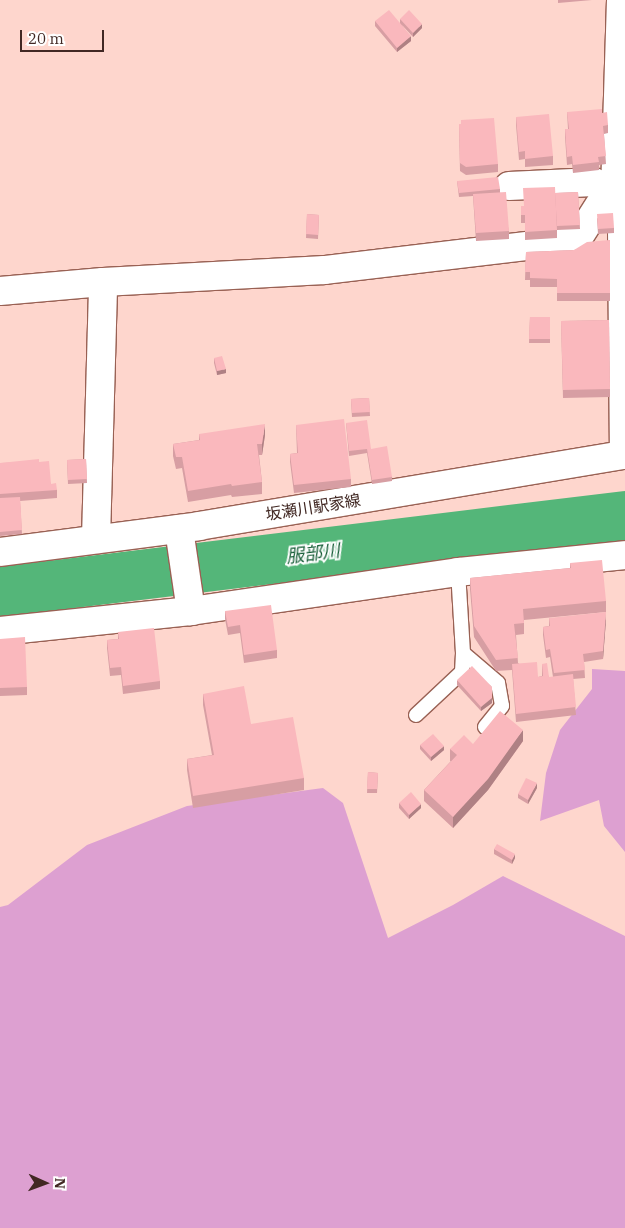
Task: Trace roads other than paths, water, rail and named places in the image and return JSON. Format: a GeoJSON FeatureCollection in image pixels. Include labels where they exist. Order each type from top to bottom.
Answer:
{"type":"FeatureCollection","features":[{"type":"Feature","properties":{"kind":"street"},"geometry":{"type":"LineString","coordinates":[[621,0],[615,195],[622,230],[625,455]]}},
{"type":"Feature","properties":{"kind":"street"},"geometry":{"type":"LineString","coordinates":[[509,186],[594,182],[615,195]]}},
{"type":"Feature","properties":{"kind":"street"},"geometry":{"type":"LineString","coordinates":[[0,291],[103,282],[325,270],[577,240],[603,198],[615,195]]}},
{"type":"Feature","properties":{"kind":"street"},"geometry":{"type":"LineString","coordinates":[[96,539],[103,282]]}},
{"type":"Feature","properties":{"kind":"street","name":"坂瀬川駅家線"},"geometry":{"type":"LineString","coordinates":[[0,552],[96,539],[180,538],[625,455]]}},
{"type":"Feature","properties":{"kind":"street"},"geometry":{"type":"LineString","coordinates":[[180,538],[191,611]]}},
{"type":"Feature","properties":{"kind":"street"},"geometry":{"type":"LineString","coordinates":[[0,631],[191,611],[458,572],[625,555]]}},
{"type":"Feature","properties":{"kind":"lane"},"geometry":{"type":"LineString","coordinates":[[416,715],[462,672],[463,653],[458,572]]}},
{"type":"Feature","properties":{"kind":"lane"},"geometry":{"type":"LineString","coordinates":[[463,653],[498,683],[502,706],[485,727]]}},
{"type":"Feature","properties":{"kind":"waterway","name":"服部川"},"geometry":{"type":"LineString","coordinates":[[0,592],[625,516]]}}]}
